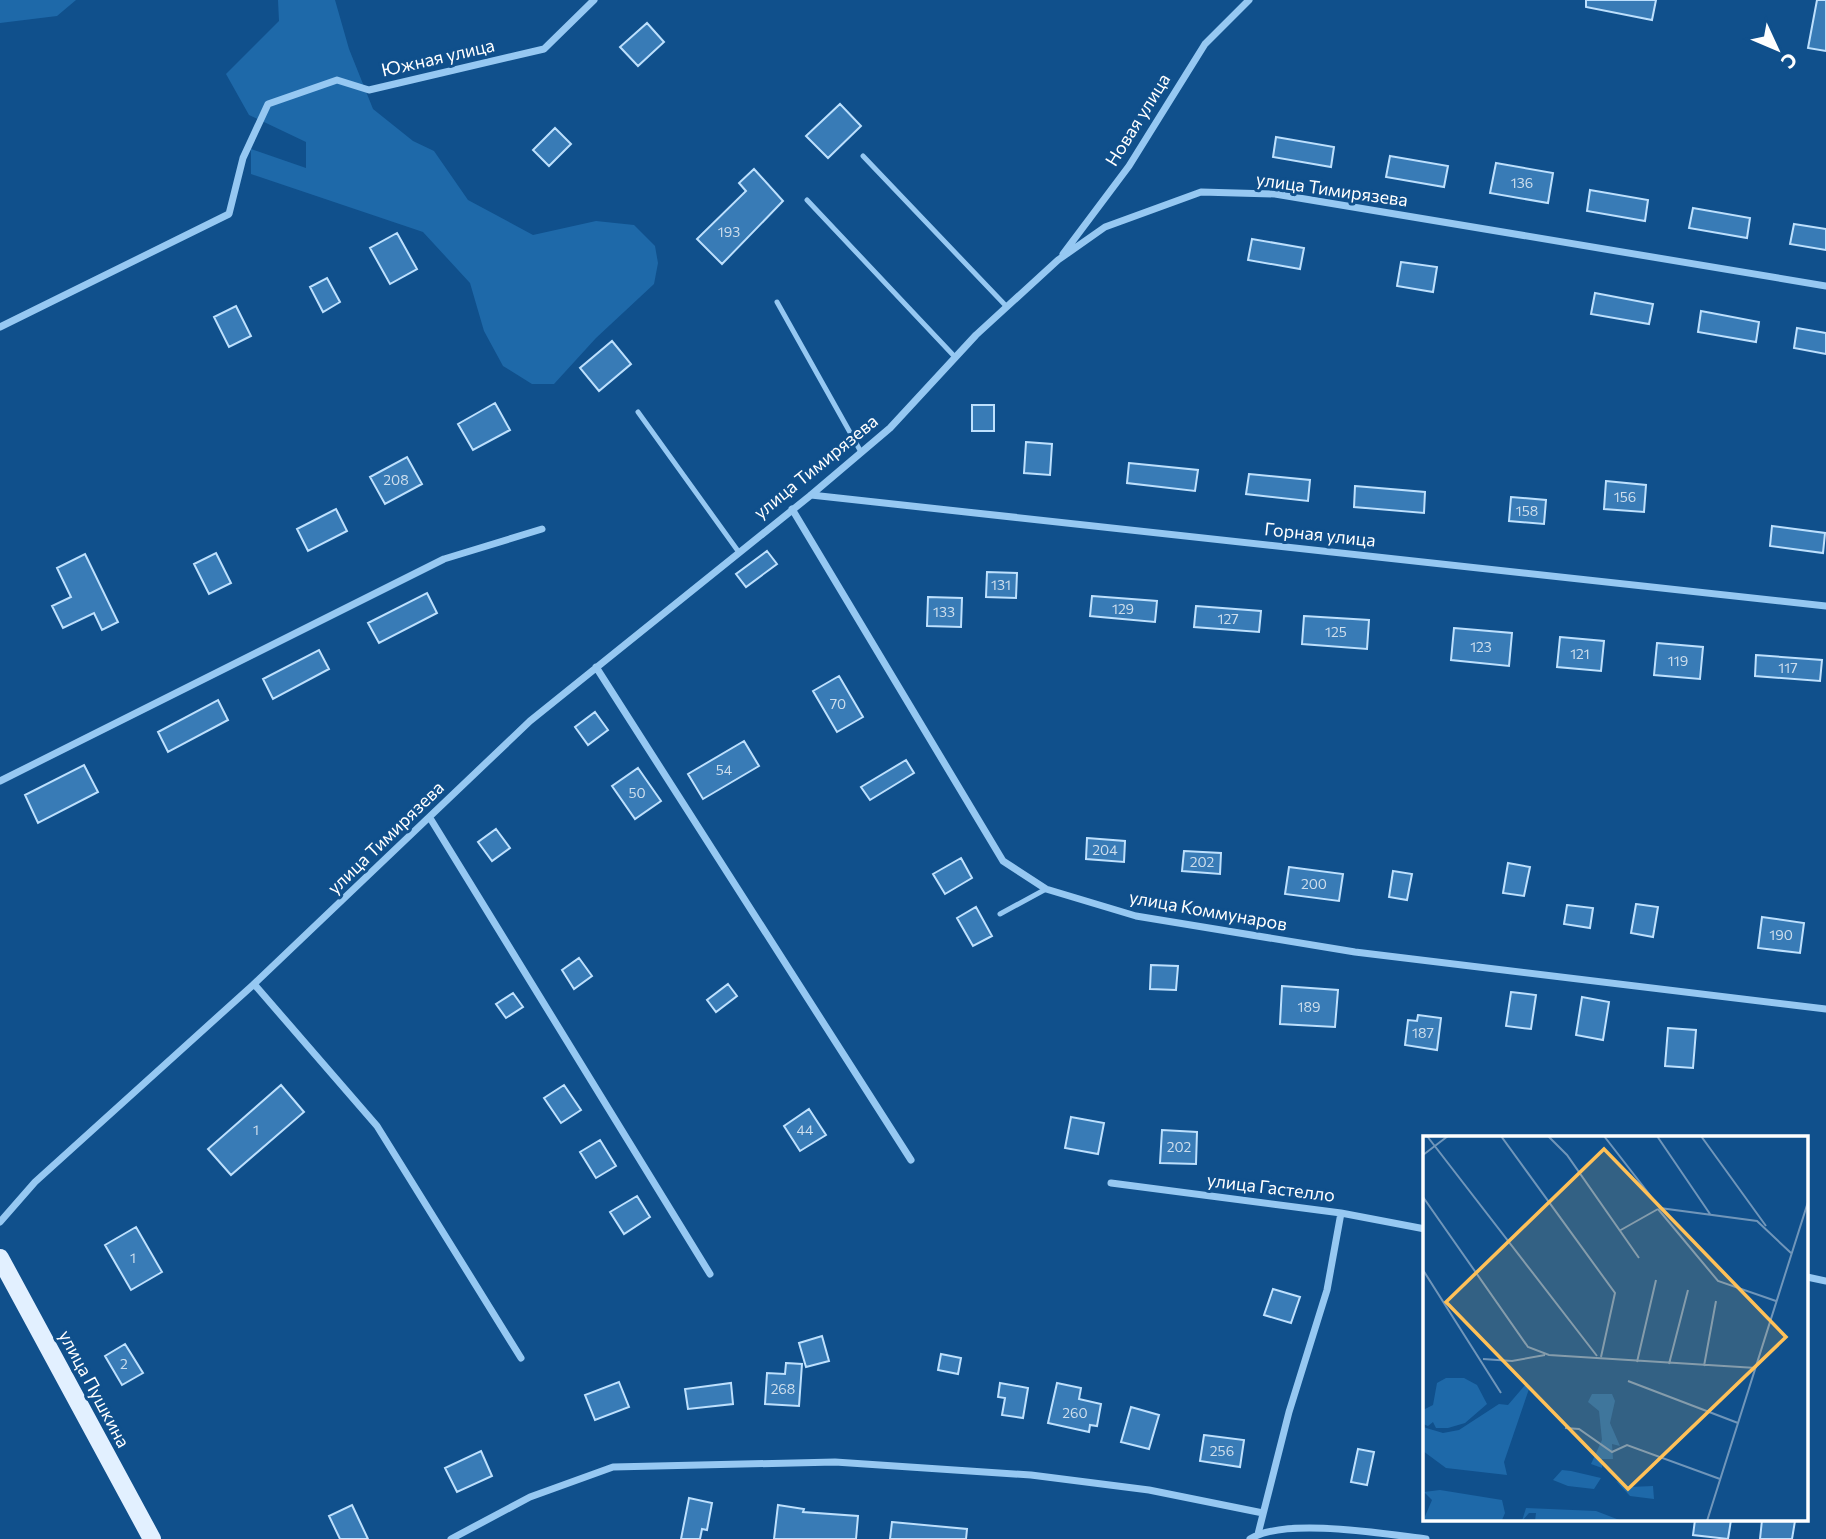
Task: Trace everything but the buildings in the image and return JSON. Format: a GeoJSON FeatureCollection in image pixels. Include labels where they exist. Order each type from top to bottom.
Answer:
{"type":"FeatureCollection","features":[{"type":"Feature","properties":{"kind":"main road","name":"улица Пушкина"},"geometry":{"type":"LineString","coordinates":[[0,1258],[152,1539]]}},
{"type":"Feature","properties":{"kind":"street","name":"Южная улица"},"geometry":{"type":"LineString","coordinates":[[0,327],[229,215],[243,158],[268,104],[337,80],[369,90],[544,49],[594,0]]}},
{"type":"Feature","properties":{"kind":"street","name":"Новая улица"},"geometry":{"type":"LineString","coordinates":[[1058,260],[1129,166],[1205,44],[1249,0]]}},
{"type":"Feature","properties":{"kind":"street","name":"улица Тимирязева"},"geometry":{"type":"LineString","coordinates":[[0,1222],[35,1182],[254,984],[530,721],[890,428],[1007,307],[1058,260],[1105,227],[1201,192],[1275,194],[1826,286]]}},
{"type":"Feature","properties":{"kind":"street","name":"Горная улица"},"geometry":{"type":"LineString","coordinates":[[811,495],[1826,606]]}},
{"type":"Feature","properties":{"kind":"street","name":"улица Коммунаров"},"geometry":{"type":"LineString","coordinates":[[792,509],[1003,861],[1045,889],[1136,916],[1355,952],[1826,1009]]}},
{"type":"Feature","properties":{"kind":"street"},"geometry":{"type":"LineString","coordinates":[[0,781],[444,559],[542,529]]}},
{"type":"Feature","properties":{"kind":"street"},"geometry":{"type":"LineString","coordinates":[[596,667],[911,1160]]}},
{"type":"Feature","properties":{"kind":"street"},"geometry":{"type":"LineString","coordinates":[[430,818],[710,1274]]}},
{"type":"Feature","properties":{"kind":"street"},"geometry":{"type":"LineString","coordinates":[[254,984],[377,1126],[521,1359]]}},
{"type":"Feature","properties":{"kind":"street","name":"улица Гастелло"},"geometry":{"type":"LineString","coordinates":[[1111,1183],[1341,1213],[1423,1229]]}},
{"type":"Feature","properties":{"kind":"street"},"geometry":{"type":"LineString","coordinates":[[1258,1534],[1289,1412],[1327,1290],[1341,1213]]}},
{"type":"Feature","properties":{"kind":"street"},"geometry":{"type":"LineString","coordinates":[[1808,1277],[1826,1281]]}},
{"type":"Feature","properties":{"kind":"street"},"geometry":{"type":"LineString","coordinates":[[451,1539],[530,1497],[613,1467],[835,1462],[1031,1475],[1149,1490],[1264,1513]]}},
{"type":"Feature","properties":{"kind":"street"},"geometry":{"type":"LineString","coordinates":[[1250,1539],[1258,1534],[1304,1528],[1426,1539]]}},
{"type":"Feature","properties":{"kind":"lane"},"geometry":{"type":"LineString","coordinates":[[863,156],[1007,307]]}},
{"type":"Feature","properties":{"kind":"lane"},"geometry":{"type":"LineString","coordinates":[[807,200],[956,357]]}},
{"type":"Feature","properties":{"kind":"lane"},"geometry":{"type":"LineString","coordinates":[[778,302],[861,452]]}},
{"type":"Feature","properties":{"kind":"lane"},"geometry":{"type":"LineString","coordinates":[[638,412],[738,551]]}},
{"type":"Feature","properties":{"kind":"lane"},"geometry":{"type":"LineString","coordinates":[[1000,915],[1045,889]]}},
{"type":"Feature","properties":{"kind":"shaded area"},"geometry":{"type":"Polygon","coordinates":[[[0,0],[76,0],[57,16],[0,23],[0,0]]]}},
{"type":"Feature","properties":{"kind":"shaded area"},"geometry":{"type":"Polygon","coordinates":[[[278,0],[335,0],[349,49],[373,109],[413,141],[434,151],[468,200],[533,235],[596,221],[634,225],[655,246],[658,263],[654,284],[596,338],[554,384],[532,384],[503,366],[484,331],[470,283],[423,232],[251,174],[251,149],[306,168],[306,142],[249,115],[226,74],[279,21],[278,0]]]}}]}
